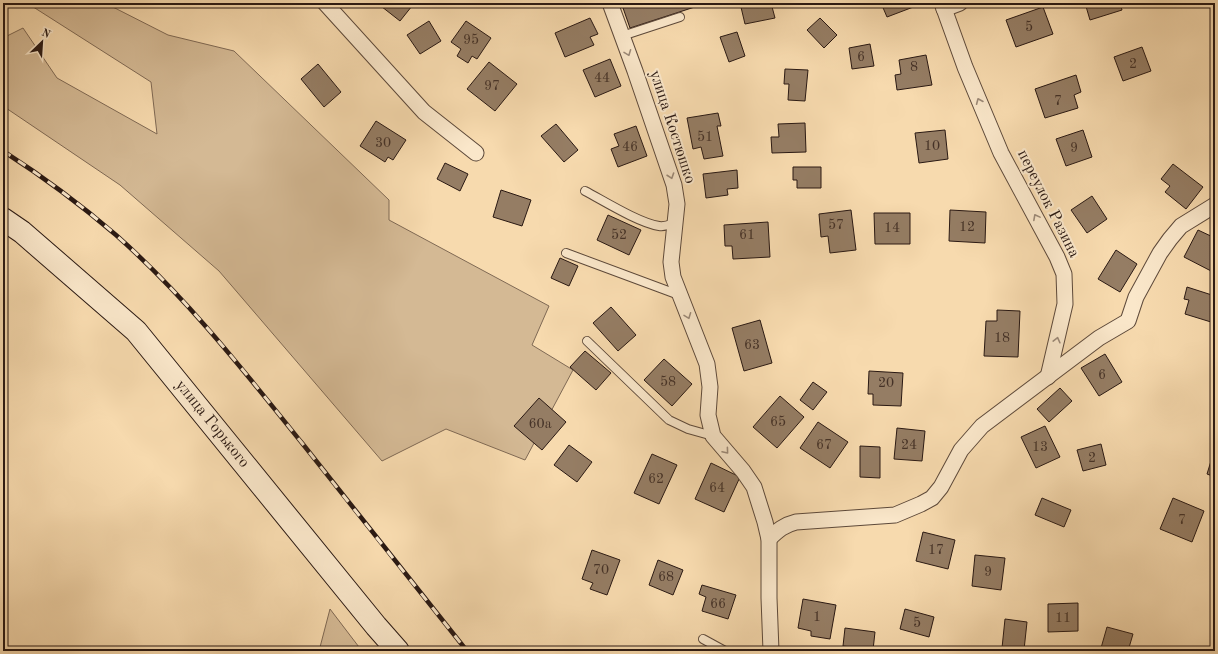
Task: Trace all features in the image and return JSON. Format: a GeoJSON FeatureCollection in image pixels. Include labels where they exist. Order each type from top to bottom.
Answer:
{"type":"FeatureCollection","features":[{"type":"Feature","properties":{"kind":"main road","name":"улица Горького"},"geometry":{"type":"LineString","coordinates":[[3,219],[22,232],[136,331],[398,651]]}},
{"type":"Feature","properties":{"kind":"street"},"geometry":{"type":"LineString","coordinates":[[325,3],[424,112],[476,153]]}},
{"type":"Feature","properties":{"kind":"street","name":"улица Костюшко"},"geometry":{"type":"LineString","coordinates":[[610,3],[674,185],[677,204],[671,262],[673,277],[707,364],[710,386],[708,415],[714,436],[743,471],[754,487],[769,539],[771,651]]}},
{"type":"Feature","properties":{"kind":"street"},"geometry":{"type":"LineString","coordinates":[[943,6],[960,3]]}},
{"type":"Feature","properties":{"kind":"street","name":"переулок Разина"},"geometry":{"type":"LineString","coordinates":[[943,6],[965,67],[1001,153],[1057,257],[1064,274],[1066,304],[1048,377]]}},
{"type":"Feature","properties":{"kind":"street"},"geometry":{"type":"LineString","coordinates":[[769,539],[781,527],[788,524],[796,522],[895,514],[932,498],[941,487],[962,450],[982,426],[1099,338],[1128,321],[1136,297],[1170,238],[1181,226],[1215,205]]}},
{"type":"Feature","properties":{"kind":"lane"},"geometry":{"type":"LineString","coordinates":[[622,36],[680,18]]}},
{"type":"Feature","properties":{"kind":"lane"},"geometry":{"type":"LineString","coordinates":[[585,191],[648,223],[668,226],[674,223]]}},
{"type":"Feature","properties":{"kind":"lane"},"geometry":{"type":"LineString","coordinates":[[566,253],[680,295]]}},
{"type":"Feature","properties":{"kind":"lane"},"geometry":{"type":"LineString","coordinates":[[587,341],[669,420],[688,429],[714,436]]}},
{"type":"Feature","properties":{"kind":"lane"},"geometry":{"type":"LineString","coordinates":[[703,639],[725,651]]}},
{"type":"Feature","properties":{"kind":"shaded area"},"geometry":{"type":"Polygon","coordinates":[[[27,3],[105,3],[168,35],[234,51],[389,200],[389,220],[549,306],[532,345],[573,370],[525,460],[446,429],[382,461],[219,271],[120,185],[3,106],[3,38],[23,28],[57,78],[157,134],[151,82],[27,3]]]}},
{"type":"Feature","properties":{"kind":"shaded area"},"geometry":{"type":"Polygon","coordinates":[[[330,609],[362,651],[319,651],[330,609]]]}},
{"type":"Feature","properties":{"kind":"building"},"geometry":{"type":"Polygon","coordinates":[[[377,3],[408,3],[412,6],[400,21],[377,3]]]}},
{"type":"Feature","properties":{"kind":"building"},"geometry":{"type":"Polygon","coordinates":[[[630,3],[707,3],[630,28],[622,5],[630,3]]]}},
{"type":"Feature","properties":{"kind":"building"},"geometry":{"type":"Polygon","coordinates":[[[740,3],[771,3],[775,18],[745,24],[740,3]]]}},
{"type":"Feature","properties":{"kind":"building"},"geometry":{"type":"Polygon","coordinates":[[[881,3],[915,3],[916,6],[887,17],[881,3]]]}},
{"type":"Feature","properties":{"kind":"building"},"geometry":{"type":"Polygon","coordinates":[[[1085,3],[1120,3],[1122,10],[1090,20],[1085,3]]]}},
{"type":"Feature","properties":{"kind":"building"},"geometry":{"type":"Polygon","coordinates":[[[1043,7],[1053,34],[1016,47],[1006,20],[1043,7]]]}},
{"type":"Feature","properties":{"kind":"building"},"geometry":{"type":"Polygon","coordinates":[[[590,18],[598,34],[590,37],[594,45],[565,57],[555,33],[590,18]]]}},
{"type":"Feature","properties":{"kind":"building"},"geometry":{"type":"Polygon","coordinates":[[[820,18],[837,35],[824,48],[807,30],[820,18]]]}},
{"type":"Feature","properties":{"kind":"building"},"geometry":{"type":"Polygon","coordinates":[[[429,21],[441,41],[420,54],[407,35],[429,21]]]}},
{"type":"Feature","properties":{"kind":"building"},"geometry":{"type":"Polygon","coordinates":[[[466,21],[491,38],[477,59],[472,56],[468,63],[457,56],[461,49],[451,42],[466,21]]]}},
{"type":"Feature","properties":{"kind":"building"},"geometry":{"type":"Polygon","coordinates":[[[737,32],[745,56],[729,62],[720,37],[737,32]]]}},
{"type":"Feature","properties":{"kind":"building"},"geometry":{"type":"Polygon","coordinates":[[[870,44],[874,66],[852,69],[849,48],[870,44]]]}},
{"type":"Feature","properties":{"kind":"building"},"geometry":{"type":"Polygon","coordinates":[[[1142,47],[1151,71],[1123,81],[1114,57],[1142,47]]]}},
{"type":"Feature","properties":{"kind":"building"},"geometry":{"type":"Polygon","coordinates":[[[926,55],[932,85],[897,90],[895,75],[901,74],[899,60],[926,55]]]}},
{"type":"Feature","properties":{"kind":"building"},"geometry":{"type":"Polygon","coordinates":[[[610,59],[621,86],[595,97],[583,70],[610,59]]]}},
{"type":"Feature","properties":{"kind":"building"},"geometry":{"type":"Polygon","coordinates":[[[489,62],[517,84],[495,111],[467,89],[489,62]]]}},
{"type":"Feature","properties":{"kind":"building"},"geometry":{"type":"Polygon","coordinates":[[[318,64],[341,92],[324,107],[301,79],[318,64]]]}},
{"type":"Feature","properties":{"kind":"building"},"geometry":{"type":"Polygon","coordinates":[[[785,69],[808,70],[805,101],[788,100],[789,84],[784,84],[785,69]]]}},
{"type":"Feature","properties":{"kind":"building"},"geometry":{"type":"Polygon","coordinates":[[[1076,75],[1081,92],[1074,95],[1078,108],[1045,118],[1035,89],[1076,75]]]}},
{"type":"Feature","properties":{"kind":"building"},"geometry":{"type":"Polygon","coordinates":[[[718,113],[721,126],[717,126],[723,156],[704,159],[701,147],[693,149],[687,118],[718,113]]]}},
{"type":"Feature","properties":{"kind":"building"},"geometry":{"type":"Polygon","coordinates":[[[376,121],[406,140],[393,160],[388,157],[385,162],[360,146],[376,121]]]}},
{"type":"Feature","properties":{"kind":"building"},"geometry":{"type":"Polygon","coordinates":[[[805,123],[806,152],[772,153],[771,137],[779,137],[778,124],[805,123]]]}},
{"type":"Feature","properties":{"kind":"building"},"geometry":{"type":"Polygon","coordinates":[[[556,124],[578,150],[564,162],[541,136],[556,124]]]}},
{"type":"Feature","properties":{"kind":"building"},"geometry":{"type":"Polygon","coordinates":[[[636,126],[647,156],[618,167],[611,149],[619,146],[614,134],[636,126]]]}},
{"type":"Feature","properties":{"kind":"building"},"geometry":{"type":"Polygon","coordinates":[[[945,130],[948,159],[919,163],[915,133],[945,130]]]}},
{"type":"Feature","properties":{"kind":"building"},"geometry":{"type":"Polygon","coordinates":[[[1083,130],[1092,157],[1066,166],[1056,139],[1083,130]]]}},
{"type":"Feature","properties":{"kind":"building"},"geometry":{"type":"Polygon","coordinates":[[[445,163],[468,174],[460,191],[437,179],[445,163]]]}},
{"type":"Feature","properties":{"kind":"building"},"geometry":{"type":"Polygon","coordinates":[[[1173,164],[1203,187],[1186,209],[1165,192],[1170,186],[1161,179],[1173,164]]]}},
{"type":"Feature","properties":{"kind":"building"},"geometry":{"type":"Polygon","coordinates":[[[793,167],[821,167],[821,188],[797,188],[797,180],[793,180],[793,167]]]}},
{"type":"Feature","properties":{"kind":"building"},"geometry":{"type":"Polygon","coordinates":[[[737,170],[738,188],[727,189],[728,195],[706,198],[703,174],[737,170]]]}},
{"type":"Feature","properties":{"kind":"building"},"geometry":{"type":"Polygon","coordinates":[[[501,190],[531,200],[522,226],[493,217],[501,190]]]}},
{"type":"Feature","properties":{"kind":"building"},"geometry":{"type":"Polygon","coordinates":[[[1092,196],[1107,219],[1087,233],[1071,210],[1092,196]]]}},
{"type":"Feature","properties":{"kind":"building"},"geometry":{"type":"Polygon","coordinates":[[[851,210],[856,250],[830,253],[828,236],[821,237],[819,214],[851,210]]]}},
{"type":"Feature","properties":{"kind":"building"},"geometry":{"type":"Polygon","coordinates":[[[950,210],[986,212],[985,243],[949,241],[950,210]]]}},
{"type":"Feature","properties":{"kind":"building"},"geometry":{"type":"Polygon","coordinates":[[[874,213],[910,213],[910,244],[875,244],[874,213]]]}},
{"type":"Feature","properties":{"kind":"building"},"geometry":{"type":"Polygon","coordinates":[[[608,215],[641,230],[629,255],[597,240],[608,215]]]}},
{"type":"Feature","properties":{"kind":"building"},"geometry":{"type":"Polygon","coordinates":[[[768,222],[770,257],[733,259],[732,246],[725,246],[724,225],[768,222]]]}},
{"type":"Feature","properties":{"kind":"building"},"geometry":{"type":"Polygon","coordinates":[[[1198,230],[1215,238],[1215,268],[1213,272],[1184,257],[1198,230]]]}},
{"type":"Feature","properties":{"kind":"building"},"geometry":{"type":"Polygon","coordinates":[[[1116,250],[1137,264],[1120,292],[1098,279],[1116,250]]]}},
{"type":"Feature","properties":{"kind":"building"},"geometry":{"type":"Polygon","coordinates":[[[560,258],[578,266],[569,286],[551,278],[560,258]]]}},
{"type":"Feature","properties":{"kind":"building"},"geometry":{"type":"Polygon","coordinates":[[[1187,287],[1215,296],[1215,308],[1211,322],[1185,314],[1189,300],[1184,299],[1187,287]]]}},
{"type":"Feature","properties":{"kind":"building"},"geometry":{"type":"Polygon","coordinates":[[[611,307],[636,335],[618,351],[593,323],[611,307]]]}},
{"type":"Feature","properties":{"kind":"building"},"geometry":{"type":"Polygon","coordinates":[[[997,310],[1020,311],[1018,357],[984,356],[986,321],[997,321],[997,310]]]}},
{"type":"Feature","properties":{"kind":"building"},"geometry":{"type":"Polygon","coordinates":[[[760,320],[772,363],[744,371],[732,328],[760,320]]]}},
{"type":"Feature","properties":{"kind":"building"},"geometry":{"type":"Polygon","coordinates":[[[585,351],[611,373],[596,390],[570,367],[585,351]]]}},
{"type":"Feature","properties":{"kind":"building"},"geometry":{"type":"Polygon","coordinates":[[[1105,354],[1122,382],[1099,396],[1081,368],[1105,354]]]}},
{"type":"Feature","properties":{"kind":"building"},"geometry":{"type":"Polygon","coordinates":[[[664,359],[692,384],[672,406],[644,380],[664,359]]]}},
{"type":"Feature","properties":{"kind":"building"},"geometry":{"type":"Polygon","coordinates":[[[869,371],[903,373],[901,406],[873,405],[873,394],[868,394],[869,371]]]}},
{"type":"Feature","properties":{"kind":"building"},"geometry":{"type":"Polygon","coordinates":[[[813,382],[827,392],[813,410],[800,400],[813,382]]]}},
{"type":"Feature","properties":{"kind":"building"},"geometry":{"type":"Polygon","coordinates":[[[1060,388],[1072,401],[1049,422],[1037,409],[1060,388]]]}},
{"type":"Feature","properties":{"kind":"building"},"geometry":{"type":"Polygon","coordinates":[[[780,396],[804,417],[777,448],[753,427],[780,396]]]}},
{"type":"Feature","properties":{"kind":"building"},"geometry":{"type":"Polygon","coordinates":[[[539,398],[566,422],[542,450],[514,426],[539,398]]]}},
{"type":"Feature","properties":{"kind":"building"},"geometry":{"type":"Polygon","coordinates":[[[818,422],[848,442],[830,468],[800,448],[818,422]]]}},
{"type":"Feature","properties":{"kind":"building"},"geometry":{"type":"Polygon","coordinates":[[[1045,426],[1060,457],[1036,468],[1021,437],[1045,426]]]}},
{"type":"Feature","properties":{"kind":"building"},"geometry":{"type":"Polygon","coordinates":[[[897,428],[925,431],[922,461],[894,459],[897,428]]]}},
{"type":"Feature","properties":{"kind":"building"},"geometry":{"type":"Polygon","coordinates":[[[1101,444],[1106,465],[1083,471],[1077,450],[1101,444]]]}},
{"type":"Feature","properties":{"kind":"building"},"geometry":{"type":"Polygon","coordinates":[[[569,445],[592,462],[577,482],[554,465],[569,445]]]}},
{"type":"Feature","properties":{"kind":"building"},"geometry":{"type":"Polygon","coordinates":[[[860,446],[880,447],[880,478],[860,477],[860,446]]]}},
{"type":"Feature","properties":{"kind":"building"},"geometry":{"type":"Polygon","coordinates":[[[1215,448],[1215,477],[1207,474],[1215,448]]]}},
{"type":"Feature","properties":{"kind":"building"},"geometry":{"type":"Polygon","coordinates":[[[652,454],[677,465],[659,504],[634,493],[652,454]]]}},
{"type":"Feature","properties":{"kind":"building"},"geometry":{"type":"Polygon","coordinates":[[[711,463],[740,477],[724,512],[695,499],[711,463]]]}},
{"type":"Feature","properties":{"kind":"building"},"geometry":{"type":"Polygon","coordinates":[[[1042,498],[1071,510],[1064,527],[1035,515],[1042,498]]]}},
{"type":"Feature","properties":{"kind":"building"},"geometry":{"type":"Polygon","coordinates":[[[1173,498],[1204,511],[1192,542],[1160,529],[1173,498]]]}},
{"type":"Feature","properties":{"kind":"building"},"geometry":{"type":"Polygon","coordinates":[[[923,532],[955,540],[948,569],[916,561],[923,532]]]}},
{"type":"Feature","properties":{"kind":"building"},"geometry":{"type":"Polygon","coordinates":[[[592,550],[620,560],[607,595],[590,589],[593,583],[582,579],[592,550]]]}},
{"type":"Feature","properties":{"kind":"building"},"geometry":{"type":"Polygon","coordinates":[[[975,555],[1005,558],[1001,590],[972,586],[975,555]]]}},
{"type":"Feature","properties":{"kind":"building"},"geometry":{"type":"Polygon","coordinates":[[[658,560],[683,570],[673,595],[649,585],[658,560]]]}},
{"type":"Feature","properties":{"kind":"building"},"geometry":{"type":"Polygon","coordinates":[[[702,585],[736,595],[728,619],[702,611],[706,597],[699,594],[702,585]]]}},
{"type":"Feature","properties":{"kind":"building"},"geometry":{"type":"Polygon","coordinates":[[[803,599],[836,605],[830,639],[811,636],[811,631],[798,628],[803,599]]]}},
{"type":"Feature","properties":{"kind":"building"},"geometry":{"type":"Polygon","coordinates":[[[1078,603],[1078,631],[1048,632],[1048,604],[1078,603]]]}},
{"type":"Feature","properties":{"kind":"building"},"geometry":{"type":"Polygon","coordinates":[[[905,609],[934,617],[929,637],[900,629],[905,609]]]}},
{"type":"Feature","properties":{"kind":"building"},"geometry":{"type":"Polygon","coordinates":[[[1005,619],[1027,622],[1024,650],[1002,648],[1005,619]]]}},
{"type":"Feature","properties":{"kind":"building"},"geometry":{"type":"Polygon","coordinates":[[[1107,627],[1133,634],[1128,651],[1111,651],[1101,648],[1107,627]]]}},
{"type":"Feature","properties":{"kind":"building"},"geometry":{"type":"Polygon","coordinates":[[[845,628],[875,632],[873,650],[843,646],[845,628]]]}},
{"type":"Feature","properties":{"kind":"railway"},"geometry":{"type":"LineString","coordinates":[[3,151],[61,191],[116,235],[142,259],[190,309],[214,335],[302,443],[467,651]]}}]}
